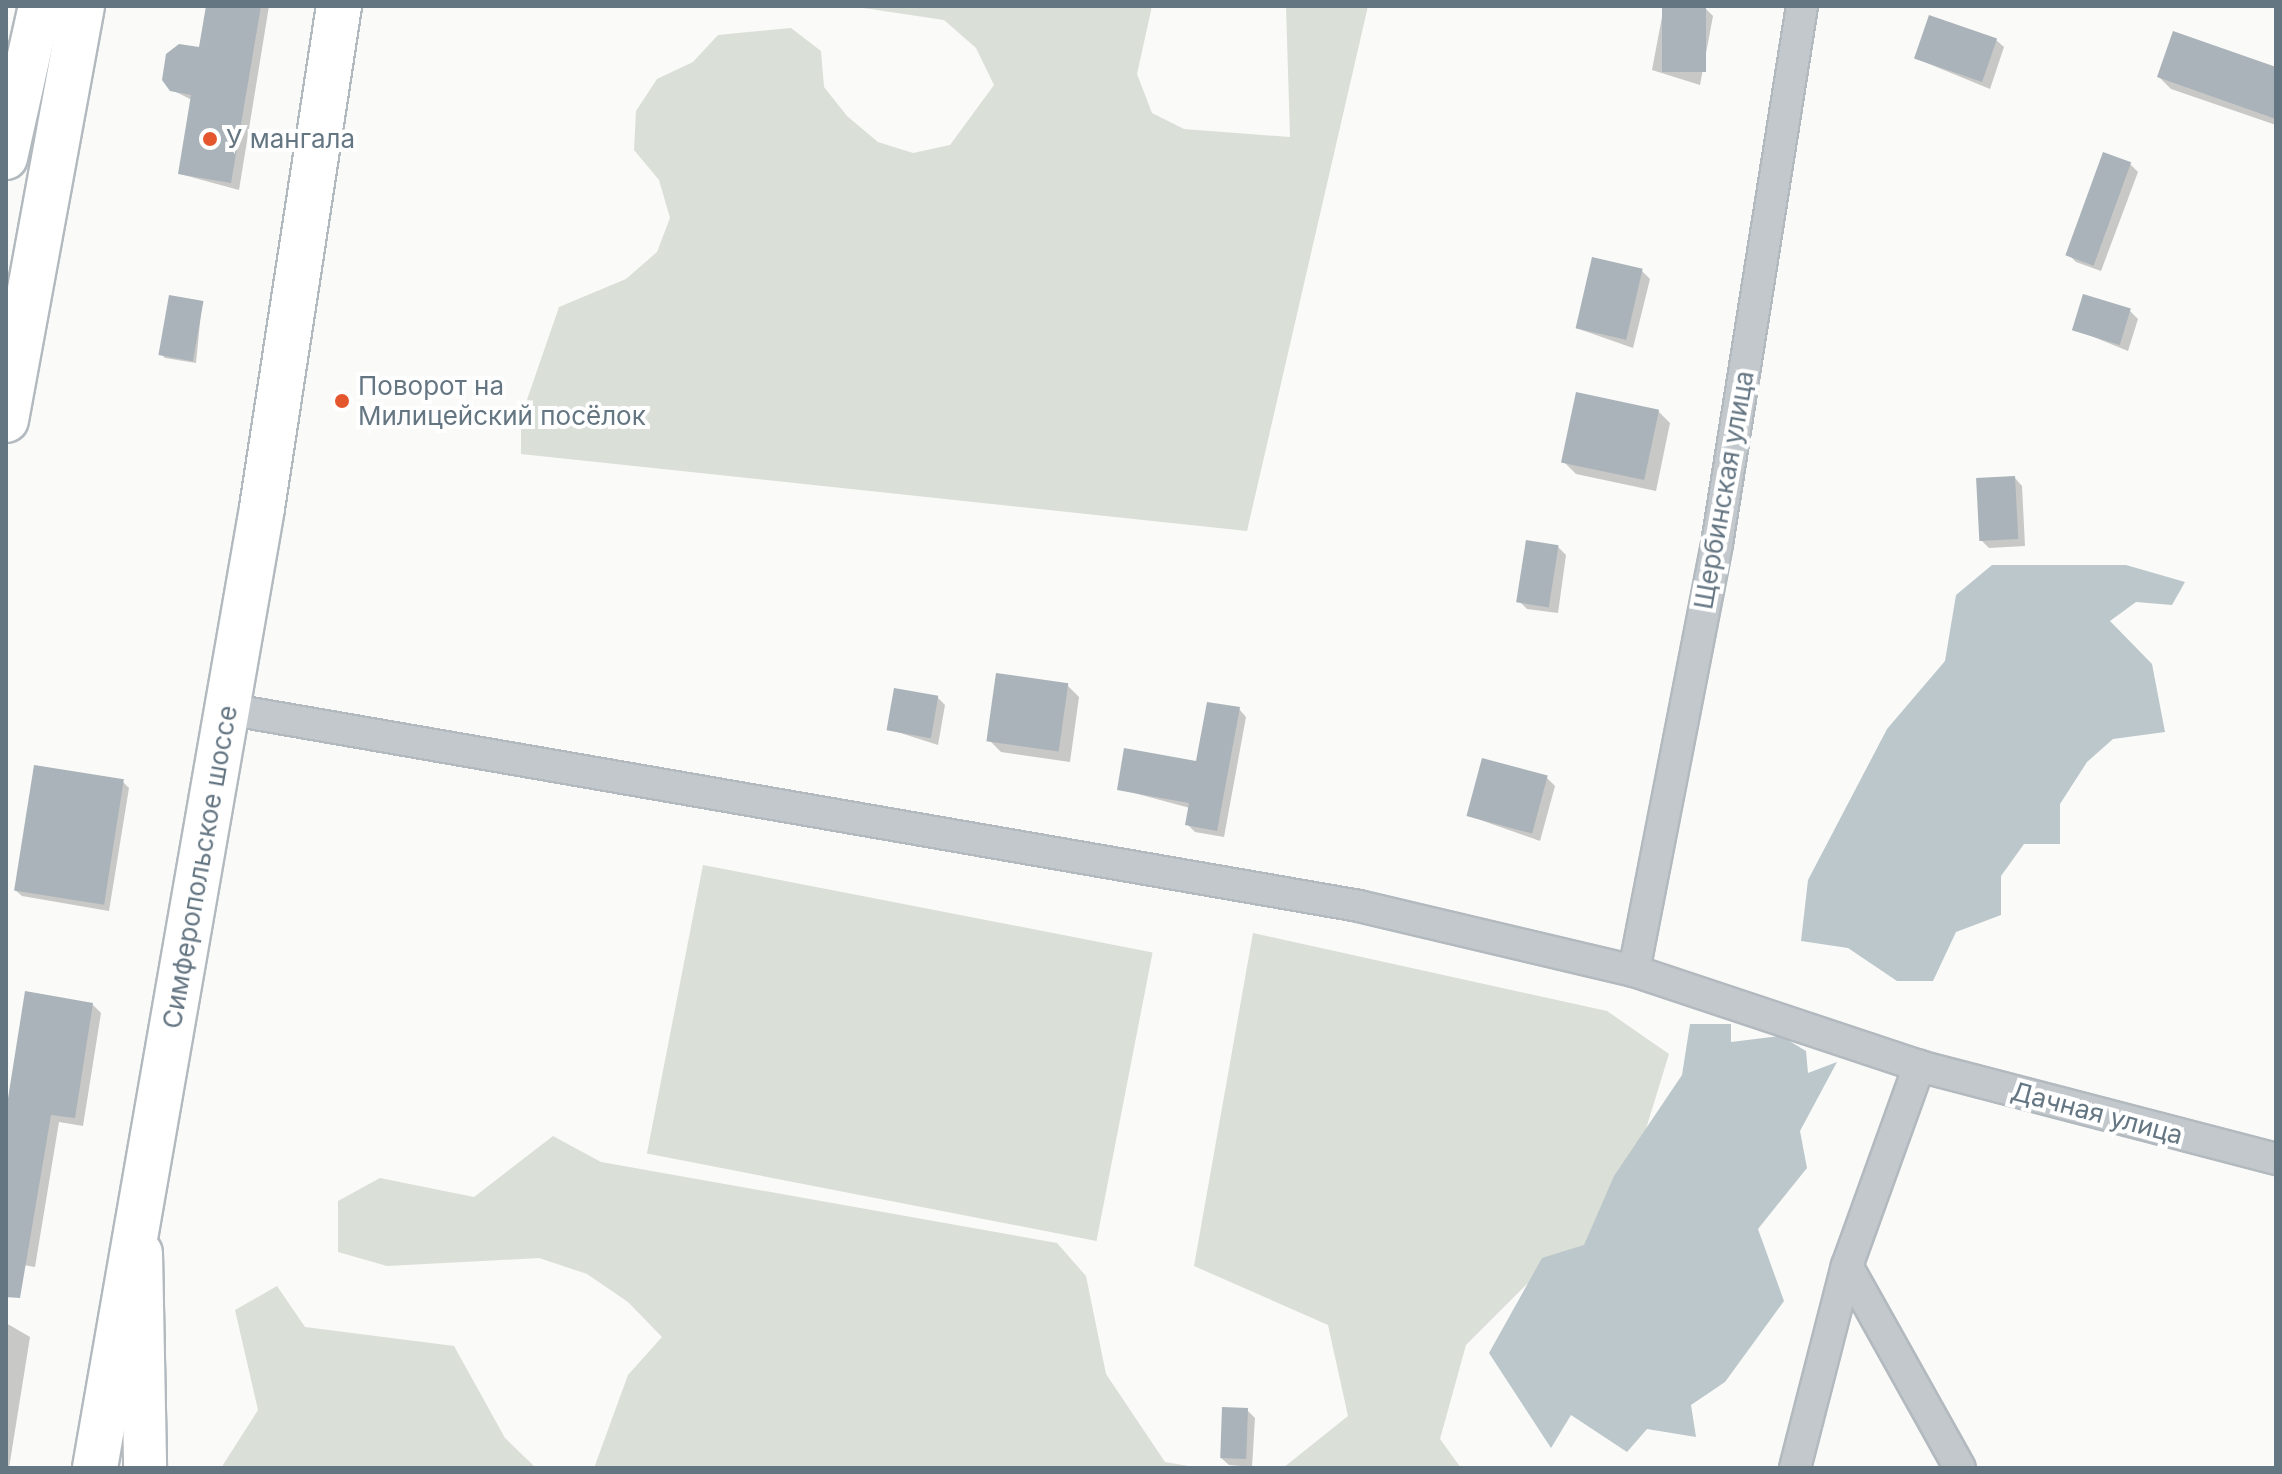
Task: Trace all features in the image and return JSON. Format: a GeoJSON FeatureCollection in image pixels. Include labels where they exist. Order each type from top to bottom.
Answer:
{"type":"FeatureCollection","features":[{"type":"Feature","properties":{"kind":"main road"},"geometry":{"type":"LineString","coordinates":[[6,158],[40,6]]}},
{"type":"Feature","properties":{"kind":"main road"},"geometry":{"type":"LineString","coordinates":[[6,420],[82,6]]}},
{"type":"Feature","properties":{"kind":"main road","name":"Симферопольское шоссе"},"geometry":{"type":"LineString","coordinates":[[95,1468],[227,709],[301,264],[339,6]]}},
{"type":"Feature","properties":{"kind":"main road"},"geometry":{"type":"LineString","coordinates":[[139,1227],[145,1468]]}},
{"type":"Feature","properties":{"kind":"street","name":"Щербинская улица"},"geometry":{"type":"LineString","coordinates":[[1634,971],[1717,544],[1802,6]]}},
{"type":"Feature","properties":{"kind":"street","name":"Дачная улица"},"geometry":{"type":"LineString","coordinates":[[227,709],[1359,906],[1634,971],[1919,1066],[2276,1159]]}},
{"type":"Feature","properties":{"kind":"street"},"geometry":{"type":"LineString","coordinates":[[1795,1468],[1847,1266],[1919,1066]]}},
{"type":"Feature","properties":{"kind":"street"},"geometry":{"type":"LineString","coordinates":[[1847,1266],[1960,1468]]}},
{"type":"Feature","properties":{"kind":"shaded area"},"geometry":{"type":"Polygon","coordinates":[[[850,6],[1152,6],[1137,74],[1152,113],[1184,129],[1290,137],[1286,6],[1368,6],[1247,531],[521,454],[521,417],[559,307],[626,279],[657,252],[670,218],[659,180],[634,150],[636,111],[657,79],[693,62],[718,35],[791,28],[821,51],[824,87],[847,116],[878,142],[913,153],[950,145],[994,85],[976,48],[944,20],[850,6]]]}},
{"type":"Feature","properties":{"kind":"shaded area"},"geometry":{"type":"Polygon","coordinates":[[[1992,565],[2126,565],[2185,582],[2172,605],[2136,602],[2110,621],[2152,664],[2165,732],[2113,739],[2087,762],[2060,804],[2060,844],[2024,844],[2001,876],[2001,915],[1956,932],[1933,981],[1897,981],[1848,948],[1801,941],[1808,880],[1887,729],[1945,661],[1956,595],[1992,565]]]}},
{"type":"Feature","properties":{"kind":"shaded area"},"geometry":{"type":"Polygon","coordinates":[[[703,865],[1153,952],[1096,1241],[647,1154],[703,865]]]}},
{"type":"Feature","properties":{"kind":"shaded area"},"geometry":{"type":"Polygon","coordinates":[[[1253,933],[1607,1011],[1669,1054],[1630,1181],[1587,1270],[1532,1279],[1466,1345],[1440,1439],[1461,1468],[1283,1468],[1348,1416],[1328,1325],[1194,1266],[1253,933]]]}},
{"type":"Feature","properties":{"kind":"shaded area"},"geometry":{"type":"Polygon","coordinates":[[[1690,1024],[1731,1024],[1731,1042],[1781,1036],[1806,1051],[1808,1073],[1837,1062],[1800,1131],[1807,1168],[1758,1229],[1784,1301],[1725,1382],[1691,1405],[1696,1437],[1647,1429],[1627,1452],[1571,1415],[1551,1448],[1489,1353],[1542,1258],[1584,1245],[1614,1176],[1682,1075],[1690,1024]]]}},
{"type":"Feature","properties":{"kind":"shaded area"},"geometry":{"type":"Polygon","coordinates":[[[553,1136],[601,1162],[1057,1243],[1086,1276],[1106,1374],[1165,1462],[1200,1468],[594,1468],[628,1375],[662,1337],[628,1302],[587,1274],[539,1258],[387,1266],[338,1252],[338,1201],[380,1178],[474,1197],[553,1136]]]}},
{"type":"Feature","properties":{"kind":"shaded area"},"geometry":{"type":"Polygon","coordinates":[[[277,1286],[305,1327],[454,1346],[505,1438],[536,1468],[221,1468],[258,1410],[235,1310],[277,1286]]]}},
{"type":"Feature","properties":{"kind":"building"},"geometry":{"type":"Polygon","coordinates":[[[206,6],[261,6],[231,183],[178,174],[191,95],[170,91],[162,80],[166,54],[179,44],[199,47],[206,6]]]}},
{"type":"Feature","properties":{"kind":"building"},"geometry":{"type":"Polygon","coordinates":[[[1662,6],[1706,6],[1706,72],[1662,72],[1662,6]]]}},
{"type":"Feature","properties":{"kind":"building"},"geometry":{"type":"Polygon","coordinates":[[[1929,15],[1997,38],[1982,82],[1914,58],[1929,15]]]}},
{"type":"Feature","properties":{"kind":"building"},"geometry":{"type":"Polygon","coordinates":[[[2173,31],[2276,67],[2276,119],[2157,77],[2173,31]]]}},
{"type":"Feature","properties":{"kind":"building"},"geometry":{"type":"Polygon","coordinates":[[[2103,152],[2131,162],[2094,266],[2065,255],[2103,152]]]}},
{"type":"Feature","properties":{"kind":"building"},"geometry":{"type":"Polygon","coordinates":[[[1592,257],[1643,269],[1626,340],[1576,328],[1592,257]]]}},
{"type":"Feature","properties":{"kind":"building"},"geometry":{"type":"Polygon","coordinates":[[[2083,294],[2131,309],[2120,345],[2072,330],[2083,294]]]}},
{"type":"Feature","properties":{"kind":"building"},"geometry":{"type":"Polygon","coordinates":[[[169,295],[203,301],[193,361],[158,355],[169,295]]]}},
{"type":"Feature","properties":{"kind":"building"},"geometry":{"type":"Polygon","coordinates":[[[1576,392],[1659,410],[1644,480],[1561,462],[1576,392]]]}},
{"type":"Feature","properties":{"kind":"building"},"geometry":{"type":"Polygon","coordinates":[[[2015,476],[2018,539],[1979,541],[1976,478],[2015,476]]]}},
{"type":"Feature","properties":{"kind":"building"},"geometry":{"type":"Polygon","coordinates":[[[1526,540],[1559,545],[1549,607],[1516,602],[1526,540]]]}},
{"type":"Feature","properties":{"kind":"building"},"geometry":{"type":"Polygon","coordinates":[[[996,673],[1068,683],[1059,751],[986,741],[996,673]]]}},
{"type":"Feature","properties":{"kind":"building"},"geometry":{"type":"Polygon","coordinates":[[[894,688],[938,696],[931,738],[887,730],[894,688]]]}},
{"type":"Feature","properties":{"kind":"building"},"geometry":{"type":"Polygon","coordinates":[[[1207,702],[1240,707],[1217,831],[1185,825],[1189,803],[1117,790],[1124,748],[1196,761],[1207,702]]]}},
{"type":"Feature","properties":{"kind":"building"},"geometry":{"type":"Polygon","coordinates":[[[1482,758],[1548,776],[1532,834],[1466,816],[1482,758]]]}},
{"type":"Feature","properties":{"kind":"building"},"geometry":{"type":"Polygon","coordinates":[[[34,765],[124,779],[104,905],[14,890],[34,765]]]}},
{"type":"Feature","properties":{"kind":"building"},"geometry":{"type":"Polygon","coordinates":[[[25,991],[93,1003],[75,1118],[51,1115],[20,1298],[6,1297],[6,1111],[25,991]]]}},
{"type":"Feature","properties":{"kind":"building"},"geometry":{"type":"Polygon","coordinates":[[[1222,1407],[1248,1408],[1246,1459],[1220,1458],[1222,1407]]]}},
{"type":"Feature","properties":{"kind":"place","name":"У мангала"},"geometry":{"type":"Point","coordinates":[210,139]}},
{"type":"Feature","properties":{"kind":"place","name":"Поворот на Милицейский посёлок"},"geometry":{"type":"Point","coordinates":[342,401]}}]}
